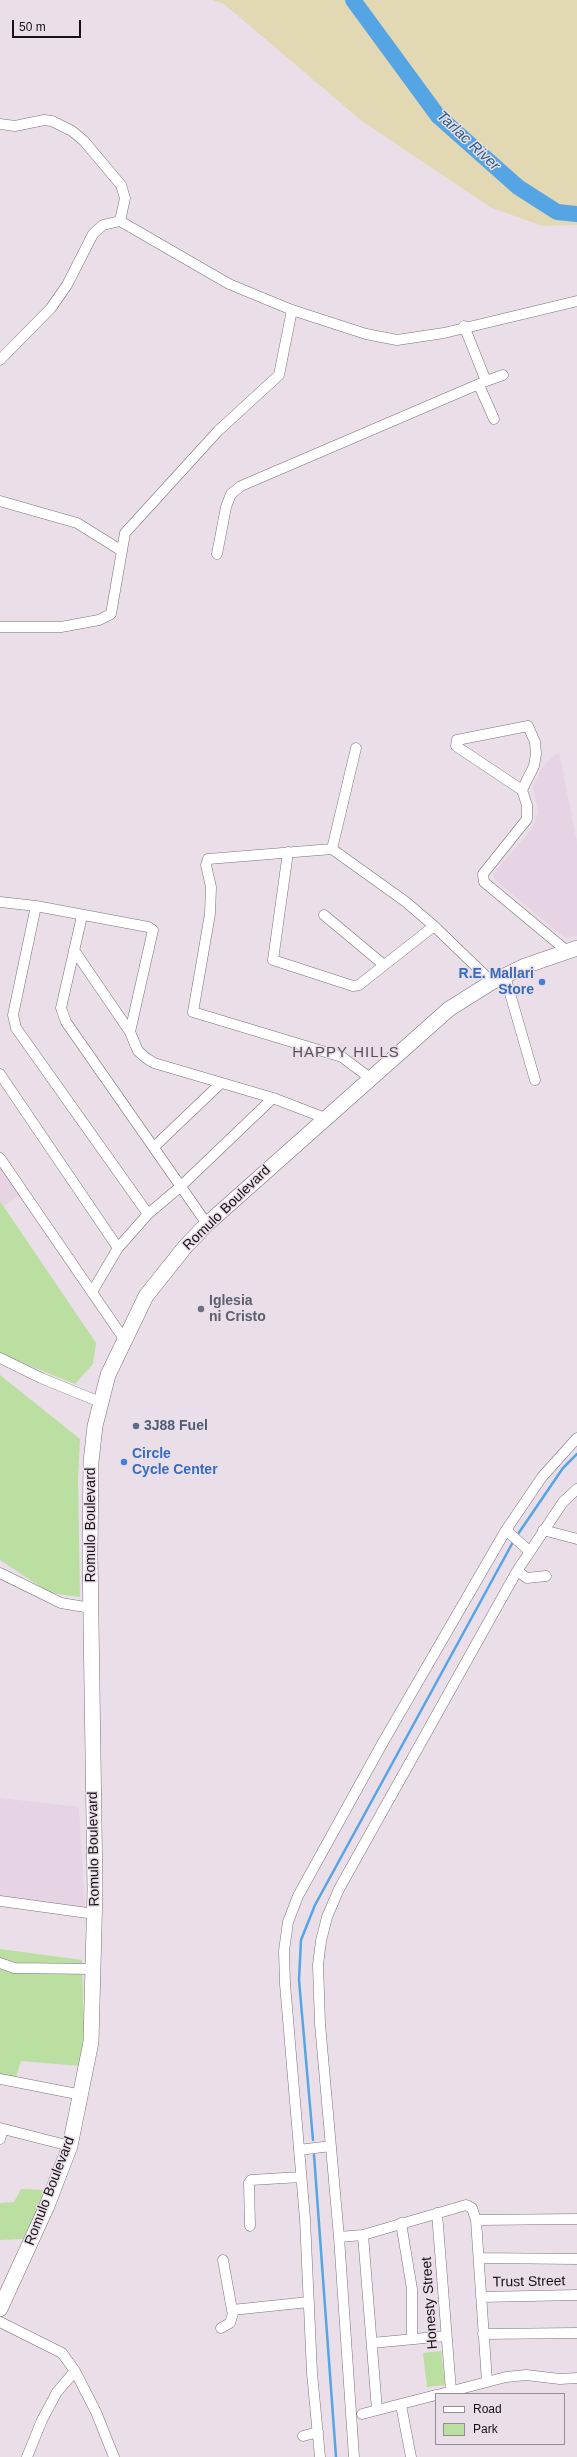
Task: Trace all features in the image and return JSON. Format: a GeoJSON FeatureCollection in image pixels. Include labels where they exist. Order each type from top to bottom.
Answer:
{"type":"FeatureCollection","features":[{"type":"Feature","properties":{"kind":"highway","name":"Romulo Boulevard"},"geometry":{"type":"LineString","coordinates":[[0,2309],[47,2206],[70,2146],[82,2095],[91,2042],[95,1914],[92,1608],[90,1554],[91,1462],[100,1402],[124,1339],[146,1296],[185,1247],[207,1224],[370,1078],[449,1010],[499,979],[572,949]]}},
{"type":"Feature","properties":{"kind":"street"},"geometry":{"type":"LineString","coordinates":[[0,124],[15,126],[44,120],[52,121],[72,131],[84,141],[121,186],[125,198],[120,220]]}},
{"type":"Feature","properties":{"kind":"street"},"geometry":{"type":"LineString","coordinates":[[0,360],[50,308],[67,285],[93,234],[103,225],[120,220],[229,284],[292,310],[366,334],[397,340],[444,333],[464,326],[577,301]]}},
{"type":"Feature","properties":{"kind":"street"},"geometry":{"type":"LineString","coordinates":[[0,626],[61,626],[99,620],[111,614],[125,533],[218,431],[279,375],[292,310]]}},
{"type":"Feature","properties":{"kind":"street"},"geometry":{"type":"LineString","coordinates":[[464,326],[494,419]]}},
{"type":"Feature","properties":{"kind":"street"},"geometry":{"type":"LineString","coordinates":[[217,554],[226,507],[231,494],[241,486],[503,374]]}},
{"type":"Feature","properties":{"kind":"street"},"geometry":{"type":"LineString","coordinates":[[0,501],[77,523],[122,551]]}},
{"type":"Feature","properties":{"kind":"street"},"geometry":{"type":"LineString","coordinates":[[522,790],[534,766],[536,754],[535,742],[528,726],[457,740],[456,746],[522,790],[527,805],[527,819],[483,874],[482,878],[484,882],[572,949]]}},
{"type":"Feature","properties":{"kind":"street"},"geometry":{"type":"LineString","coordinates":[[332,849],[356,748]]}},
{"type":"Feature","properties":{"kind":"street"},"geometry":{"type":"LineString","coordinates":[[370,1078],[342,1057],[193,1012],[210,914],[211,887],[206,865],[208,859],[332,849],[406,902],[499,979],[535,1080]]}},
{"type":"Feature","properties":{"kind":"street"},"geometry":{"type":"LineString","coordinates":[[288,852],[273,960],[353,986],[359,985],[434,926]]}},
{"type":"Feature","properties":{"kind":"street"},"geometry":{"type":"LineString","coordinates":[[0,902],[36,906],[82,916],[148,926],[153,930],[130,1032]]}},
{"type":"Feature","properties":{"kind":"street"},"geometry":{"type":"LineString","coordinates":[[36,906],[13,1015],[16,1028],[148,1214]]}},
{"type":"Feature","properties":{"kind":"street"},"geometry":{"type":"LineString","coordinates":[[324,915],[384,965]]}},
{"type":"Feature","properties":{"kind":"street"},"geometry":{"type":"LineString","coordinates":[[82,916],[61,1008],[66,1022],[207,1224]]}},
{"type":"Feature","properties":{"kind":"street"},"geometry":{"type":"LineString","coordinates":[[74,950],[130,1032],[138,1051],[154,1063],[272,1098],[325,1118]]}},
{"type":"Feature","properties":{"kind":"street"},"geometry":{"type":"LineString","coordinates":[[0,1074],[118,1248]]}},
{"type":"Feature","properties":{"kind":"street"},"geometry":{"type":"LineString","coordinates":[[154,1147],[221,1083]]}},
{"type":"Feature","properties":{"kind":"street"},"geometry":{"type":"LineString","coordinates":[[92,1292],[118,1248],[148,1214],[180,1187],[272,1098]]}},
{"type":"Feature","properties":{"kind":"street"},"geometry":{"type":"LineString","coordinates":[[0,1158],[124,1339]]}},
{"type":"Feature","properties":{"kind":"street"},"geometry":{"type":"LineString","coordinates":[[0,1358],[42,1378],[100,1402]]}},
{"type":"Feature","properties":{"kind":"street"},"geometry":{"type":"LineString","coordinates":[[320,2457],[301,2177],[285,1984],[284,1951],[288,1922],[298,1896],[382,1744],[506,1530],[542,1477],[577,1438]]}},
{"type":"Feature","properties":{"kind":"street"},"geometry":{"type":"LineString","coordinates":[[354,2457],[340,2237],[330,2146],[320,2024],[318,1965],[321,1941],[327,1917],[339,1889],[517,1570],[542,1530],[563,1502],[577,1489]]}},
{"type":"Feature","properties":{"kind":"street"},"geometry":{"type":"LineString","coordinates":[[506,1530],[529,1551]]}},
{"type":"Feature","properties":{"kind":"street"},"geometry":{"type":"LineString","coordinates":[[542,1530],[577,1539]]}},
{"type":"Feature","properties":{"kind":"street"},"geometry":{"type":"LineString","coordinates":[[517,1570],[527,1578],[546,1576]]}},
{"type":"Feature","properties":{"kind":"street"},"geometry":{"type":"LineString","coordinates":[[0,1573],[61,1603],[92,1608]]}},
{"type":"Feature","properties":{"kind":"street"},"geometry":{"type":"LineString","coordinates":[[0,1901],[95,1914]]}},
{"type":"Feature","properties":{"kind":"street"},"geometry":{"type":"LineString","coordinates":[[0,1963],[14,1968],[93,1969]]}},
{"type":"Feature","properties":{"kind":"street"},"geometry":{"type":"LineString","coordinates":[[0,2079],[82,2095]]}},
{"type":"Feature","properties":{"kind":"street"},"geometry":{"type":"LineString","coordinates":[[1,2132],[70,2146]]}},
{"type":"Feature","properties":{"kind":"street"},"geometry":{"type":"LineString","coordinates":[[299,2150],[330,2146]]}},
{"type":"Feature","properties":{"kind":"street"},"geometry":{"type":"LineString","coordinates":[[250,2226],[249,2183],[251,2180],[301,2177]]}},
{"type":"Feature","properties":{"kind":"street"},"geometry":{"type":"LineString","coordinates":[[340,2237],[363,2235],[437,2213],[469,2206],[476,2220],[487,2382]]}},
{"type":"Feature","properties":{"kind":"street","name":"Honesty Street"},"geometry":{"type":"LineString","coordinates":[[437,2213],[446,2336],[446,2393]]}},
{"type":"Feature","properties":{"kind":"street"},"geometry":{"type":"LineString","coordinates":[[476,2220],[577,2218]]}},
{"type":"Feature","properties":{"kind":"street"},"geometry":{"type":"LineString","coordinates":[[401,2223],[412,2289],[412,2339]]}},
{"type":"Feature","properties":{"kind":"street"},"geometry":{"type":"LineString","coordinates":[[363,2235],[377,2410]]}},
{"type":"Feature","properties":{"kind":"street"},"geometry":{"type":"LineString","coordinates":[[479,2258],[577,2259]]}},
{"type":"Feature","properties":{"kind":"street"},"geometry":{"type":"LineString","coordinates":[[223,2260],[230,2308],[234,2310],[309,2302]]}},
{"type":"Feature","properties":{"kind":"street","name":"Trust Street"},"geometry":{"type":"LineString","coordinates":[[481,2297],[577,2295]]}},
{"type":"Feature","properties":{"kind":"street"},"geometry":{"type":"LineString","coordinates":[[221,2328],[230,2323],[234,2310]]}},
{"type":"Feature","properties":{"kind":"street"},"geometry":{"type":"LineString","coordinates":[[0,2322],[62,2353],[75,2371],[96,2412],[114,2457]]}},
{"type":"Feature","properties":{"kind":"street"},"geometry":{"type":"LineString","coordinates":[[483,2334],[577,2333]]}},
{"type":"Feature","properties":{"kind":"street"},"geometry":{"type":"LineString","coordinates":[[372,2343],[446,2336]]}},
{"type":"Feature","properties":{"kind":"street"},"geometry":{"type":"LineString","coordinates":[[27,2457],[42,2420],[57,2392],[75,2371]]}},
{"type":"Feature","properties":{"kind":"street"},"geometry":{"type":"LineString","coordinates":[[446,2393],[487,2382],[526,2375],[560,2379],[577,2378]]}},
{"type":"Feature","properties":{"kind":"street"},"geometry":{"type":"LineString","coordinates":[[362,2414],[435,2395]]}},
{"type":"Feature","properties":{"kind":"street"},"geometry":{"type":"LineString","coordinates":[[401,2404],[411,2457]]}},
{"type":"Feature","properties":{"kind":"street"},"geometry":{"type":"LineString","coordinates":[[303,2436],[318,2432]]}},
{"type":"Feature","properties":{"kind":"shaded area"},"geometry":{"type":"Polygon","coordinates":[[[559,752],[577,842],[577,936],[565,938],[495,880],[493,874],[532,829],[538,812],[533,786],[543,766],[559,752]]]}},
{"type":"Feature","properties":{"kind":"shaded area"},"geometry":{"type":"Polygon","coordinates":[[[0,1161],[22,1194],[4,1206],[0,1200],[0,1161]]]}},
{"type":"Feature","properties":{"kind":"shaded area"},"geometry":{"type":"Polygon","coordinates":[[[0,1798],[79,1807],[85,1911],[0,1899],[0,1798]]]}},
{"type":"Feature","properties":{"kind":"green space"},"geometry":{"type":"Polygon","coordinates":[[[0,1201],[96,1343],[93,1364],[75,1384],[0,1354],[0,1201]]]}},
{"type":"Feature","properties":{"kind":"green space"},"geometry":{"type":"Polygon","coordinates":[[[0,1375],[80,1439],[78,1479],[80,1597],[50,1593],[0,1560],[0,1375]]]}},
{"type":"Feature","properties":{"kind":"green space"},"geometry":{"type":"Polygon","coordinates":[[[0,1949],[82,1960],[84,2028],[81,2066],[21,2061],[15,2080],[0,2076],[0,1949]]]}},
{"type":"Feature","properties":{"kind":"green space"},"geometry":{"type":"Polygon","coordinates":[[[21,2189],[48,2190],[23,2239],[0,2240],[0,2203],[14,2202],[21,2189]]]}},
{"type":"Feature","properties":{"kind":"green space"},"geometry":{"type":"Polygon","coordinates":[[[441,2351],[445,2385],[427,2387],[423,2353],[441,2351]]]}},
{"type":"Feature","properties":{"kind":"sand"},"geometry":{"type":"Polygon","coordinates":[[[213,0],[577,0],[577,225],[542,226],[490,207],[362,121],[224,4],[213,0]]]}},
{"type":"Feature","properties":{"kind":"waterway","name":"Tarlac River"},"geometry":{"type":"LineString","coordinates":[[353,0],[438,116],[518,187],[557,212],[577,214]]}},
{"type":"Feature","properties":{"kind":"waterway"},"geometry":{"type":"LineString","coordinates":[[518,1534],[563,1468],[577,1454]]}},
{"type":"Feature","properties":{"kind":"waterway"},"geometry":{"type":"LineString","coordinates":[[313,2140],[299,1980],[301,1940],[315,1905],[513,1542]]}},
{"type":"Feature","properties":{"kind":"waterway"},"geometry":{"type":"LineString","coordinates":[[314,2155],[336,2457]]}},
{"type":"Feature","properties":{"kind":"place","name":"R.E. Mallari Store"},"geometry":{"type":"Point","coordinates":[542,982]}},
{"type":"Feature","properties":{"kind":"place","name":"Iglesia ni Cristo"},"geometry":{"type":"Point","coordinates":[201,1309]}},
{"type":"Feature","properties":{"kind":"place","name":"3J88 Fuel"},"geometry":{"type":"Point","coordinates":[136,1426]}},
{"type":"Feature","properties":{"kind":"place","name":"Circle Cycle Center"},"geometry":{"type":"Point","coordinates":[124,1462]}},
{"type":"Feature","properties":{"kind":"district","name":"HAPPY HILLS"},"geometry":{"type":"Point","coordinates":[346,1053]}}]}
